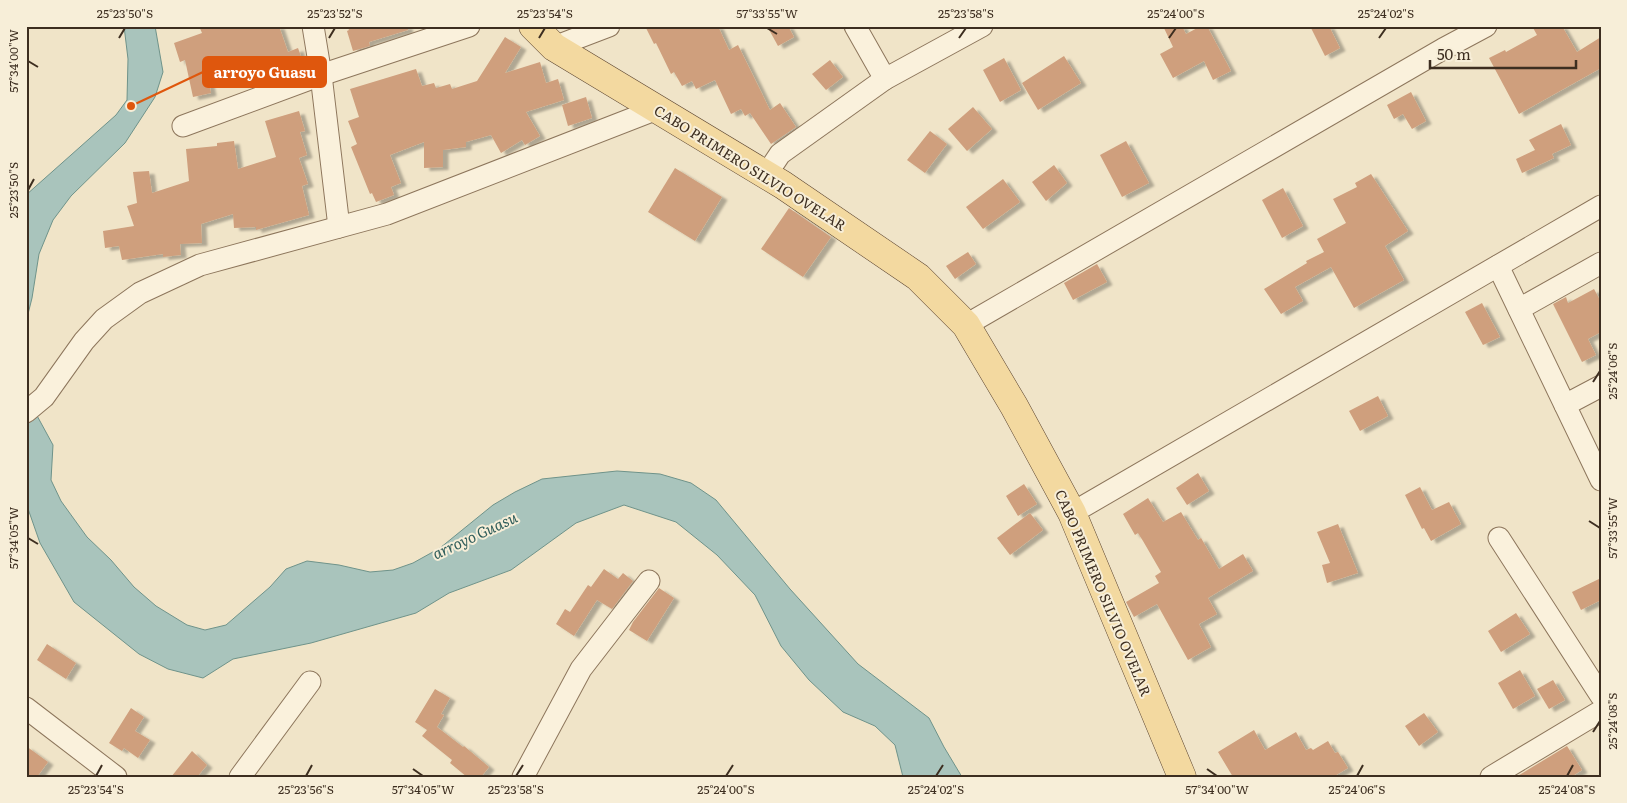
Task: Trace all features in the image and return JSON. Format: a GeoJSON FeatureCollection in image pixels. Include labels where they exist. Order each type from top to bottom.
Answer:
{"type":"FeatureCollection","features":[{"type":"Feature","properties":{"kind":"main road","name":"CABO PRIMERO SILVIO OVELAR"},"geometry":{"type":"LineString","coordinates":[[533,26],[554,47],[783,185],[918,277],[966,325],[1014,406],[1072,513],[1182,777]]}},
{"type":"Feature","properties":{"kind":"street"},"geometry":{"type":"LineString","coordinates":[[313,26],[339,227]]}},
{"type":"Feature","properties":{"kind":"street"},"geometry":{"type":"LineString","coordinates":[[183,126],[320,74],[469,26]]}},
{"type":"Feature","properties":{"kind":"street"},"geometry":{"type":"LineString","coordinates":[[554,47],[609,26]]}},
{"type":"Feature","properties":{"kind":"street"},"geometry":{"type":"LineString","coordinates":[[855,26],[885,79]]}},
{"type":"Feature","properties":{"kind":"street"},"geometry":{"type":"LineString","coordinates":[[766,175],[780,154],[885,79],[982,26]]}},
{"type":"Feature","properties":{"kind":"street"},"geometry":{"type":"LineString","coordinates":[[966,325],[1486,26]]}},
{"type":"Feature","properties":{"kind":"street"},"geometry":{"type":"LineString","coordinates":[[26,412],[44,397],[84,341],[104,319],[140,293],[200,265],[387,214],[657,109]]}},
{"type":"Feature","properties":{"kind":"street"},"geometry":{"type":"LineString","coordinates":[[1072,513],[1601,206]]}},
{"type":"Feature","properties":{"kind":"street"},"geometry":{"type":"LineString","coordinates":[[1519,309],[1601,263]]}},
{"type":"Feature","properties":{"kind":"street"},"geometry":{"type":"LineString","coordinates":[[1498,266],[1601,480]]}},
{"type":"Feature","properties":{"kind":"street"},"geometry":{"type":"LineString","coordinates":[[1565,405],[1601,386]]}},
{"type":"Feature","properties":{"kind":"street"},"geometry":{"type":"LineString","coordinates":[[1499,538],[1601,696]]}},
{"type":"Feature","properties":{"kind":"street"},"geometry":{"type":"LineString","coordinates":[[524,777],[581,669],[649,581]]}},
{"type":"Feature","properties":{"kind":"street"},"geometry":{"type":"LineString","coordinates":[[240,777],[310,682]]}},
{"type":"Feature","properties":{"kind":"street"},"geometry":{"type":"LineString","coordinates":[[26,708],[116,777]]}},
{"type":"Feature","properties":{"kind":"street"},"geometry":{"type":"LineString","coordinates":[[1491,777],[1601,711]]}},
{"type":"Feature","properties":{"kind":"water"},"geometry":{"type":"Polygon","coordinates":[[[124,26],[155,26],[163,72],[155,97],[125,143],[71,196],[53,220],[39,254],[26,322],[26,195],[116,115],[127,100],[128,59],[124,26]]]}},
{"type":"Feature","properties":{"kind":"water"},"geometry":{"type":"Polygon","coordinates":[[[35,412],[53,445],[51,480],[61,501],[87,537],[111,560],[134,587],[156,606],[187,625],[205,630],[226,625],[270,587],[286,569],[307,561],[339,565],[370,572],[393,570],[413,563],[440,548],[493,505],[542,479],[617,471],[660,474],[691,483],[716,500],[790,589],[858,664],[929,718],[962,777],[903,777],[895,745],[875,726],[843,712],[809,680],[781,646],[755,595],[717,555],[676,522],[624,505],[576,523],[511,570],[449,593],[416,613],[311,643],[233,659],[203,678],[168,669],[139,654],[74,602],[40,543],[26,503],[26,419],[35,412]]]}},
{"type":"Feature","properties":{"kind":"building"},"geometry":{"type":"Polygon","coordinates":[[[199,26],[279,26],[288,52],[298,48],[304,65],[257,81],[252,67],[209,83],[211,93],[193,97],[185,60],[180,62],[174,43],[202,33],[199,26]]]}},
{"type":"Feature","properties":{"kind":"building"},"geometry":{"type":"Polygon","coordinates":[[[347,26],[407,26],[408,30],[369,42],[370,46],[353,51],[347,26]]]}},
{"type":"Feature","properties":{"kind":"building"},"geometry":{"type":"Polygon","coordinates":[[[645,26],[718,26],[729,50],[738,45],[770,110],[780,103],[796,127],[771,144],[750,113],[745,116],[741,109],[731,114],[715,80],[696,89],[692,81],[682,86],[674,72],[671,74],[656,43],[654,44],[645,26]]]}},
{"type":"Feature","properties":{"kind":"building"},"geometry":{"type":"Polygon","coordinates":[[[767,26],[788,26],[794,37],[778,46],[767,26]]]}},
{"type":"Feature","properties":{"kind":"building"},"geometry":{"type":"Polygon","coordinates":[[[1163,26],[1182,26],[1186,34],[1201,26],[1207,26],[1231,71],[1213,80],[1204,61],[1173,78],[1160,54],[1173,47],[1163,26]]]}},
{"type":"Feature","properties":{"kind":"building"},"geometry":{"type":"Polygon","coordinates":[[[1310,26],[1329,26],[1340,48],[1325,56],[1310,26]]]}},
{"type":"Feature","properties":{"kind":"building"},"geometry":{"type":"Polygon","coordinates":[[[1532,26],[1562,26],[1577,52],[1601,37],[1601,68],[1519,114],[1489,58],[1505,50],[1506,52],[1537,35],[1532,26]]]}},
{"type":"Feature","properties":{"kind":"building"},"geometry":{"type":"Polygon","coordinates":[[[505,37],[521,47],[505,73],[540,62],[546,83],[558,79],[564,100],[526,112],[540,136],[525,145],[522,140],[501,153],[491,135],[466,142],[466,147],[443,150],[443,167],[424,168],[424,142],[390,155],[401,183],[391,187],[394,195],[376,202],[372,193],[370,194],[351,147],[357,144],[348,121],[359,117],[350,89],[416,69],[422,86],[434,83],[436,88],[450,84],[452,89],[477,81],[505,37]]]}},
{"type":"Feature","properties":{"kind":"building"},"geometry":{"type":"Polygon","coordinates":[[[1064,56],[1081,83],[1038,110],[1022,83],[1064,56]]]}},
{"type":"Feature","properties":{"kind":"building"},"geometry":{"type":"Polygon","coordinates":[[[1004,58],[1021,90],[1000,102],[983,70],[1004,58]]]}},
{"type":"Feature","properties":{"kind":"building"},"geometry":{"type":"Polygon","coordinates":[[[830,60],[843,77],[826,90],[812,74],[830,60]]]}},
{"type":"Feature","properties":{"kind":"building"},"geometry":{"type":"Polygon","coordinates":[[[1411,92],[1426,121],[1412,129],[1403,114],[1394,119],[1387,105],[1411,92]]]}},
{"type":"Feature","properties":{"kind":"building"},"geometry":{"type":"Polygon","coordinates":[[[586,97],[592,118],[568,126],[562,105],[586,97]]]}},
{"type":"Feature","properties":{"kind":"building"},"geometry":{"type":"Polygon","coordinates":[[[973,107],[992,129],[967,151],[948,129],[973,107]]]}},
{"type":"Feature","properties":{"kind":"building"},"geometry":{"type":"Polygon","coordinates":[[[299,111],[305,131],[300,132],[307,155],[299,158],[308,184],[302,186],[309,215],[256,230],[256,227],[234,228],[233,214],[201,224],[202,243],[180,244],[181,255],[163,257],[163,254],[122,260],[119,246],[105,248],[103,231],[134,226],[127,206],[137,203],[133,172],[149,171],[152,193],[189,181],[186,149],[217,146],[217,143],[234,141],[238,169],[276,157],[265,121],[299,111]]]}},
{"type":"Feature","properties":{"kind":"building"},"geometry":{"type":"Polygon","coordinates":[[[1561,124],[1571,145],[1552,154],[1554,158],[1522,173],[1516,159],[1535,150],[1529,140],[1561,124]]]}},
{"type":"Feature","properties":{"kind":"building"},"geometry":{"type":"Polygon","coordinates":[[[930,131],[947,144],[925,173],[907,160],[930,131]]]}},
{"type":"Feature","properties":{"kind":"building"},"geometry":{"type":"Polygon","coordinates":[[[1126,141],[1149,183],[1122,197],[1100,155],[1126,141]]]}},
{"type":"Feature","properties":{"kind":"building"},"geometry":{"type":"Polygon","coordinates":[[[1054,165],[1067,183],[1046,201],[1032,182],[1054,165]]]}},
{"type":"Feature","properties":{"kind":"building"},"geometry":{"type":"Polygon","coordinates":[[[675,168],[722,197],[695,241],[648,212],[675,168]]]}},
{"type":"Feature","properties":{"kind":"building"},"geometry":{"type":"Polygon","coordinates":[[[1371,174],[1408,231],[1385,246],[1404,280],[1354,308],[1331,267],[1295,287],[1303,301],[1281,314],[1264,289],[1307,263],[1306,261],[1324,252],[1317,239],[1346,223],[1333,199],[1357,187],[1355,183],[1371,174]]]}},
{"type":"Feature","properties":{"kind":"building"},"geometry":{"type":"Polygon","coordinates":[[[1003,179],[1020,202],[983,229],[966,207],[1003,179]]]}},
{"type":"Feature","properties":{"kind":"building"},"geometry":{"type":"Polygon","coordinates":[[[1283,188],[1303,226],[1282,238],[1262,200],[1283,188]]]}},
{"type":"Feature","properties":{"kind":"building"},"geometry":{"type":"Polygon","coordinates":[[[789,208],[831,237],[803,277],[761,249],[789,208]]]}},
{"type":"Feature","properties":{"kind":"building"},"geometry":{"type":"Polygon","coordinates":[[[968,252],[976,264],[955,279],[946,266],[968,252]]]}},
{"type":"Feature","properties":{"kind":"building"},"geometry":{"type":"Polygon","coordinates":[[[1097,264],[1107,282],[1073,300],[1064,283],[1097,264]]]}},
{"type":"Feature","properties":{"kind":"building"},"geometry":{"type":"Polygon","coordinates":[[[1594,289],[1601,302],[1601,332],[1588,339],[1596,355],[1582,362],[1553,304],[1566,297],[1568,303],[1594,289]]]}},
{"type":"Feature","properties":{"kind":"building"},"geometry":{"type":"Polygon","coordinates":[[[1482,303],[1500,337],[1483,345],[1465,312],[1482,303]]]}},
{"type":"Feature","properties":{"kind":"building"},"geometry":{"type":"Polygon","coordinates":[[[1378,396],[1388,416],[1360,431],[1349,411],[1378,396]]]}},
{"type":"Feature","properties":{"kind":"building"},"geometry":{"type":"Polygon","coordinates":[[[1198,473],[1209,491],[1187,505],[1176,488],[1198,473]]]}},
{"type":"Feature","properties":{"kind":"building"},"geometry":{"type":"Polygon","coordinates":[[[1024,484],[1037,504],[1018,516],[1006,496],[1024,484]]]}},
{"type":"Feature","properties":{"kind":"building"},"geometry":{"type":"Polygon","coordinates":[[[1420,487],[1432,510],[1449,502],[1461,524],[1431,541],[1424,528],[1422,529],[1405,495],[1420,487]]]}},
{"type":"Feature","properties":{"kind":"building"},"geometry":{"type":"Polygon","coordinates":[[[1148,498],[1163,522],[1181,512],[1198,540],[1201,538],[1219,569],[1243,554],[1253,571],[1208,598],[1217,614],[1199,624],[1211,647],[1188,660],[1157,604],[1134,617],[1126,602],[1159,583],[1155,576],[1161,572],[1138,533],[1135,535],[1123,514],[1148,498]]]}},
{"type":"Feature","properties":{"kind":"building"},"geometry":{"type":"Polygon","coordinates":[[[1030,513],[1043,530],[1010,555],[997,538],[1030,513]]]}},
{"type":"Feature","properties":{"kind":"building"},"geometry":{"type":"Polygon","coordinates":[[[1338,524],[1358,573],[1327,583],[1322,565],[1330,563],[1317,532],[1338,524]]]}},
{"type":"Feature","properties":{"kind":"building"},"geometry":{"type":"Polygon","coordinates":[[[604,569],[618,579],[623,573],[633,581],[612,609],[597,600],[574,636],[556,624],[565,609],[570,612],[588,585],[591,587],[604,569]]]}},
{"type":"Feature","properties":{"kind":"building"},"geometry":{"type":"Polygon","coordinates":[[[1601,578],[1601,600],[1581,610],[1572,592],[1601,578]]]}},
{"type":"Feature","properties":{"kind":"building"},"geometry":{"type":"Polygon","coordinates":[[[659,588],[674,598],[647,641],[629,630],[659,588]]]}},
{"type":"Feature","properties":{"kind":"building"},"geometry":{"type":"Polygon","coordinates":[[[1516,613],[1530,634],[1501,652],[1488,631],[1516,613]]]}},
{"type":"Feature","properties":{"kind":"building"},"geometry":{"type":"Polygon","coordinates":[[[47,644],[76,663],[66,679],[37,660],[47,644]]]}},
{"type":"Feature","properties":{"kind":"building"},"geometry":{"type":"Polygon","coordinates":[[[1520,670],[1535,696],[1513,709],[1498,683],[1520,670]]]}},
{"type":"Feature","properties":{"kind":"building"},"geometry":{"type":"Polygon","coordinates":[[[1553,680],[1565,700],[1549,709],[1537,689],[1553,680]]]}},
{"type":"Feature","properties":{"kind":"building"},"geometry":{"type":"Polygon","coordinates":[[[435,689],[450,698],[441,714],[444,715],[437,727],[489,767],[481,777],[467,777],[450,763],[452,760],[422,736],[427,730],[415,722],[435,689]]]}},
{"type":"Feature","properties":{"kind":"building"},"geometry":{"type":"Polygon","coordinates":[[[131,708],[144,717],[135,731],[150,740],[138,758],[124,748],[122,751],[109,743],[131,708]]]}},
{"type":"Feature","properties":{"kind":"building"},"geometry":{"type":"Polygon","coordinates":[[[1424,713],[1438,732],[1419,746],[1405,726],[1424,713]]]}},
{"type":"Feature","properties":{"kind":"building"},"geometry":{"type":"Polygon","coordinates":[[[1254,730],[1265,750],[1296,732],[1306,750],[1311,748],[1313,750],[1328,741],[1335,753],[1338,752],[1348,768],[1333,777],[1233,777],[1218,752],[1254,730]]]}},
{"type":"Feature","properties":{"kind":"building"},"geometry":{"type":"Polygon","coordinates":[[[26,746],[48,762],[37,777],[26,777],[26,746]]]}},
{"type":"Feature","properties":{"kind":"building"},"geometry":{"type":"Polygon","coordinates":[[[1567,746],[1582,770],[1571,777],[1516,777],[1567,746]]]}},
{"type":"Feature","properties":{"kind":"building"},"geometry":{"type":"Polygon","coordinates":[[[192,751],[207,765],[197,777],[171,777],[192,751]]]}},
{"type":"Feature","properties":{"kind":"place","name":"arroyo Guasu"},"geometry":{"type":"Point","coordinates":[131,106]}}]}
